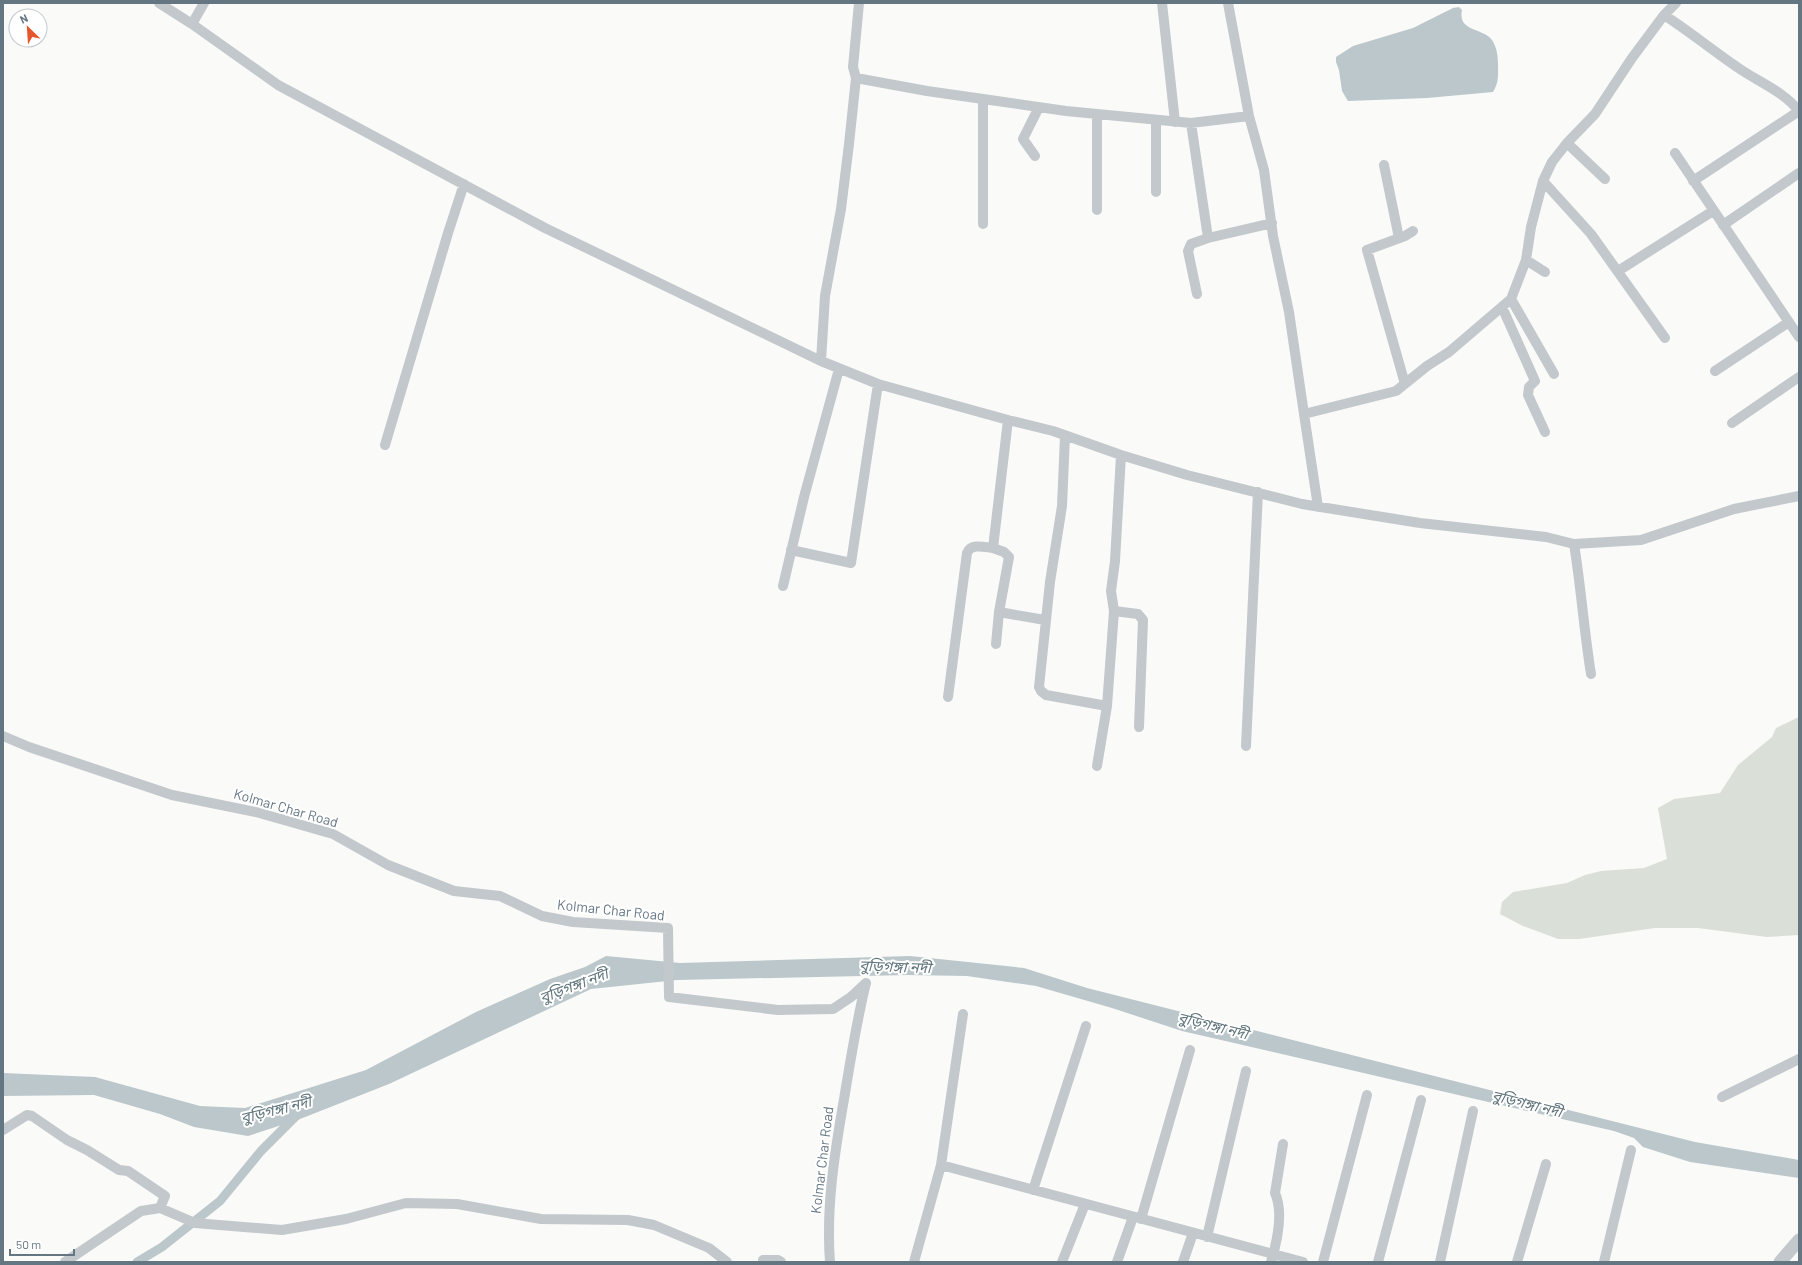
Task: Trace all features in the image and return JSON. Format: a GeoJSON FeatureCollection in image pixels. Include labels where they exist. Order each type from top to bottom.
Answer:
{"type":"FeatureCollection","features":[{"type":"Feature","properties":{"kind":"street"},"geometry":{"type":"LineString","coordinates":[[159,3],[192,24],[278,85],[399,151],[545,228],[821,361],[878,384],[1065,436],[1187,475],[1318,507],[1420,523],[1546,537],[1574,544],[1641,540],[1734,509],[1799,496]]}},
{"type":"Feature","properties":{"kind":"street"},"geometry":{"type":"LineString","coordinates":[[192,24],[204,3]]}},
{"type":"Feature","properties":{"kind":"street"},"geometry":{"type":"LineString","coordinates":[[821,361],[825,296],[841,209],[856,78],[854,67],[859,3]]}},
{"type":"Feature","properties":{"kind":"street"},"geometry":{"type":"LineString","coordinates":[[1162,3],[1175,122]]}},
{"type":"Feature","properties":{"kind":"street"},"geometry":{"type":"LineString","coordinates":[[1228,3],[1249,116],[1264,170],[1272,224],[1289,312],[1318,507]]}},
{"type":"Feature","properties":{"kind":"street"},"geometry":{"type":"LineString","coordinates":[[1304,414],[1396,391],[1426,366],[1449,352],[1511,299],[1526,260],[1531,227],[1543,181],[1552,162],[1567,143],[1595,114],[1632,58],[1664,15],[1676,3]]}},
{"type":"Feature","properties":{"kind":"street"},"geometry":{"type":"LineString","coordinates":[[1664,15],[1737,67],[1788,98],[1799,111],[1693,181]]}},
{"type":"Feature","properties":{"kind":"street"},"geometry":{"type":"LineString","coordinates":[[856,78],[927,91],[1039,107],[1175,122],[1191,123],[1249,116]]}},
{"type":"Feature","properties":{"kind":"street"},"geometry":{"type":"LineString","coordinates":[[983,99],[983,224]]}},
{"type":"Feature","properties":{"kind":"street"},"geometry":{"type":"LineString","coordinates":[[1035,156],[1024,139],[1039,107]]}},
{"type":"Feature","properties":{"kind":"street"},"geometry":{"type":"LineString","coordinates":[[1097,210],[1098,114]]}},
{"type":"Feature","properties":{"kind":"street"},"geometry":{"type":"LineString","coordinates":[[1156,120],[1156,192]]}},
{"type":"Feature","properties":{"kind":"street"},"geometry":{"type":"LineString","coordinates":[[1191,123],[1208,238]]}},
{"type":"Feature","properties":{"kind":"street"},"geometry":{"type":"LineString","coordinates":[[1567,143],[1605,179]]}},
{"type":"Feature","properties":{"kind":"street"},"geometry":{"type":"LineString","coordinates":[[1675,153],[1799,337]]}},
{"type":"Feature","properties":{"kind":"street"},"geometry":{"type":"LineString","coordinates":[[1384,165],[1398,238]]}},
{"type":"Feature","properties":{"kind":"street"},"geometry":{"type":"LineString","coordinates":[[1723,224],[1799,173]]}},
{"type":"Feature","properties":{"kind":"street"},"geometry":{"type":"LineString","coordinates":[[1543,181],[1591,234],[1665,338]]}},
{"type":"Feature","properties":{"kind":"street"},"geometry":{"type":"LineString","coordinates":[[385,445],[448,232],[464,184]]}},
{"type":"Feature","properties":{"kind":"street"},"geometry":{"type":"LineString","coordinates":[[1618,271],[1714,211]]}},
{"type":"Feature","properties":{"kind":"street"},"geometry":{"type":"LineString","coordinates":[[1197,294],[1189,247],[1191,244],[1208,238],[1272,224]]}},
{"type":"Feature","properties":{"kind":"street"},"geometry":{"type":"LineString","coordinates":[[1405,384],[1367,250],[1413,232]]}},
{"type":"Feature","properties":{"kind":"street"},"geometry":{"type":"LineString","coordinates":[[1526,260],[1545,272]]}},
{"type":"Feature","properties":{"kind":"street"},"geometry":{"type":"LineString","coordinates":[[1511,299],[1554,374]]}},
{"type":"Feature","properties":{"kind":"street"},"geometry":{"type":"LineString","coordinates":[[1502,307],[1535,381],[1529,387],[1528,395],[1545,432]]}},
{"type":"Feature","properties":{"kind":"street"},"geometry":{"type":"LineString","coordinates":[[1715,371],[1788,322]]}},
{"type":"Feature","properties":{"kind":"street"},"geometry":{"type":"LineString","coordinates":[[783,586],[839,369]]}},
{"type":"Feature","properties":{"kind":"street"},"geometry":{"type":"LineString","coordinates":[[1732,423],[1799,378]]}},
{"type":"Feature","properties":{"kind":"street"},"geometry":{"type":"LineString","coordinates":[[792,550],[851,563],[878,384]]}},
{"type":"Feature","properties":{"kind":"street"},"geometry":{"type":"LineString","coordinates":[[993,548],[1008,420]]}},
{"type":"Feature","properties":{"kind":"street"},"geometry":{"type":"LineString","coordinates":[[1065,436],[1062,506],[1045,620],[1040,688],[1046,695],[1107,706]]}},
{"type":"Feature","properties":{"kind":"street"},"geometry":{"type":"LineString","coordinates":[[1097,766],[1107,706],[1114,611],[1111,590],[1115,561],[1121,455]]}},
{"type":"Feature","properties":{"kind":"street"},"geometry":{"type":"LineString","coordinates":[[1246,746],[1258,492]]}},
{"type":"Feature","properties":{"kind":"street"},"geometry":{"type":"LineString","coordinates":[[1574,544],[1581,588],[1583,624],[1591,674]]}},
{"type":"Feature","properties":{"kind":"street"},"geometry":{"type":"LineString","coordinates":[[948,697],[967,553],[969,549],[973,547],[993,548],[1004,552],[1009,558],[999,612],[996,644]]}},
{"type":"Feature","properties":{"kind":"street"},"geometry":{"type":"LineString","coordinates":[[1114,611],[1138,614],[1143,620],[1139,726]]}},
{"type":"Feature","properties":{"kind":"street"},"geometry":{"type":"LineString","coordinates":[[999,612],[1045,620]]}},
{"type":"Feature","properties":{"kind":"street","name":"Kolmar Char Road"},"geometry":{"type":"LineString","coordinates":[[3,736],[29,747],[172,795],[256,812],[333,834],[388,865],[454,891],[500,896],[542,916],[573,922],[668,928],[670,951],[669,997],[778,1010],[833,1009],[851,997],[866,983],[854,1039],[833,1166],[829,1212],[830,1262]]}},
{"type":"Feature","properties":{"kind":"street"},"geometry":{"type":"LineString","coordinates":[[914,1262],[941,1165],[963,1014]]}},
{"type":"Feature","properties":{"kind":"street"},"geometry":{"type":"LineString","coordinates":[[1033,1190],[1086,1026]]}},
{"type":"Feature","properties":{"kind":"street"},"geometry":{"type":"LineString","coordinates":[[1117,1262],[1137,1218],[1190,1050]]}},
{"type":"Feature","properties":{"kind":"street"},"geometry":{"type":"LineString","coordinates":[[1722,1097],[1799,1059]]}},
{"type":"Feature","properties":{"kind":"street"},"geometry":{"type":"LineString","coordinates":[[1207,1237],[1246,1071]]}},
{"type":"Feature","properties":{"kind":"street"},"geometry":{"type":"LineString","coordinates":[[1323,1262],[1366,1094]]}},
{"type":"Feature","properties":{"kind":"street"},"geometry":{"type":"LineString","coordinates":[[1378,1262],[1421,1100]]}},
{"type":"Feature","properties":{"kind":"street"},"geometry":{"type":"LineString","coordinates":[[1440,1262],[1473,1111]]}},
{"type":"Feature","properties":{"kind":"street"},"geometry":{"type":"LineString","coordinates":[[3,1130],[27,1115],[32,1116],[67,1140],[87,1150],[119,1170],[128,1171],[165,1196],[160,1208]]}},
{"type":"Feature","properties":{"kind":"street"},"geometry":{"type":"LineString","coordinates":[[1272,1258],[1277,1241],[1278,1200],[1275,1193],[1284,1144]]}},
{"type":"Feature","properties":{"kind":"street"},"geometry":{"type":"LineString","coordinates":[[1604,1262],[1631,1150]]}},
{"type":"Feature","properties":{"kind":"street"},"geometry":{"type":"LineString","coordinates":[[1516,1262],[1546,1164]]}},
{"type":"Feature","properties":{"kind":"street"},"geometry":{"type":"LineString","coordinates":[[941,1165],[1193,1233],[1272,1258],[1303,1262]]}},
{"type":"Feature","properties":{"kind":"street"},"geometry":{"type":"LineString","coordinates":[[65,1262],[140,1211],[160,1208],[195,1223],[282,1230],[346,1219],[406,1203],[457,1204],[541,1219],[628,1220],[654,1225],[709,1248],[727,1262]]}},
{"type":"Feature","properties":{"kind":"street"},"geometry":{"type":"LineString","coordinates":[[1062,1262],[1085,1204]]}},
{"type":"Feature","properties":{"kind":"street"},"geometry":{"type":"LineString","coordinates":[[1183,1262],[1193,1233]]}},
{"type":"Feature","properties":{"kind":"street"},"geometry":{"type":"LineString","coordinates":[[1780,1262],[1799,1240]]}},
{"type":"Feature","properties":{"kind":"street"},"geometry":{"type":"LineString","coordinates":[[763,1260],[778,1260],[781,1262]]}},
{"type":"Feature","properties":{"kind":"shaded area"},"geometry":{"type":"Polygon","coordinates":[[[1799,717],[1799,935],[1767,937],[1698,928],[1655,928],[1579,939],[1558,939],[1523,926],[1500,914],[1502,902],[1513,892],[1567,883],[1585,875],[1601,871],[1644,868],[1667,859],[1658,808],[1674,799],[1720,793],[1738,765],[1772,737],[1776,728],[1799,717]]]}},
{"type":"Feature","properties":{"kind":"water"},"geometry":{"type":"Polygon","coordinates":[[[1459,7],[1462,10],[1463,22],[1472,29],[1488,36],[1495,46],[1498,58],[1498,76],[1493,92],[1427,98],[1348,101],[1342,91],[1336,57],[1353,46],[1413,28],[1453,8],[1459,7]]]}},
{"type":"Feature","properties":{"kind":"water","name":"বুড়িগঙ্গা নদী"},"geometry":{"type":"Polygon","coordinates":[[[606,956],[680,963],[910,956],[1024,968],[1087,988],[1695,1142],[1799,1160],[1799,1178],[1690,1162],[1643,1147],[1634,1138],[1614,1131],[1182,1031],[1112,1008],[1036,986],[967,976],[907,975],[677,980],[591,989],[389,1084],[300,1119],[248,1136],[194,1127],[160,1114],[94,1095],[3,1096],[3,1073],[95,1077],[200,1106],[245,1108],[366,1070],[476,1012],[550,979],[585,967],[606,956]]]}},
{"type":"Feature","properties":{"kind":"waterway","name":"বুড়িগঙ্গা নদী"},"geometry":{"type":"LineString","coordinates":[[137,1262],[162,1247],[220,1201],[261,1151],[298,1114]]}}]}
